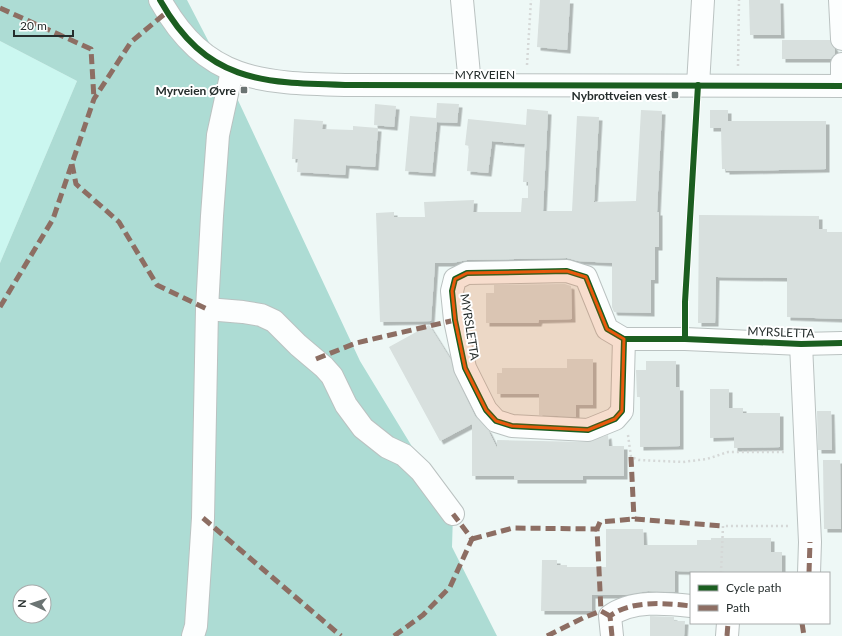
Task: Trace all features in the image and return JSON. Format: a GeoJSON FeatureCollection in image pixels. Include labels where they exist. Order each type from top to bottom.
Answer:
{"type":"FeatureCollection","features":[{"type":"Feature","properties":{"kind":"street","name":"MYRVEIEN"},"geometry":{"type":"LineString","coordinates":[[160,0],[175,23],[192,44],[211,60],[232,71],[260,79],[299,83],[470,86],[842,86],[842,64]]}},
{"type":"Feature","properties":{"kind":"street"},"geometry":{"type":"LineString","coordinates":[[462,0],[470,86]]}},
{"type":"Feature","properties":{"kind":"street"},"geometry":{"type":"LineString","coordinates":[[698,85],[703,0]]}},
{"type":"Feature","properties":{"kind":"street"},"geometry":{"type":"LineString","coordinates":[[840,0],[842,39]]}},
{"type":"Feature","properties":{"kind":"street"},"geometry":{"type":"LineString","coordinates":[[194,636],[196,626],[203,518],[207,308],[218,135],[232,71]]}},
{"type":"Feature","properties":{"kind":"street","name":"MYRSLETTA"},"geometry":{"type":"LineString","coordinates":[[622,411],[615,419],[588,430],[512,426],[496,421],[486,410],[465,368],[455,320],[452,291],[455,279],[467,273],[567,272],[586,278],[607,329],[624,339],[685,339],[801,344],[842,343]]}},
{"type":"Feature","properties":{"kind":"street"},"geometry":{"type":"LineString","coordinates":[[207,308],[261,315],[274,321],[332,376],[346,405],[364,428],[387,447],[404,455],[421,471],[453,514]]}},
{"type":"Feature","properties":{"kind":"street"},"geometry":{"type":"LineString","coordinates":[[622,411],[624,339]]}},
{"type":"Feature","properties":{"kind":"street","name":"MYRSLETTA"},"geometry":{"type":"LineString","coordinates":[[801,344],[809,525],[809,572]]}},
{"type":"Feature","properties":{"kind":"street"},"geometry":{"type":"LineString","coordinates":[[612,636],[610,616],[617,611],[634,605],[690,606]]}},
{"type":"Feature","properties":{"kind":"street"},"geometry":{"type":"LineString","coordinates":[[728,624],[728,636]]}},
{"type":"Feature","properties":{"kind":"path"},"geometry":{"type":"LineString","coordinates":[[527,86],[531,0]]}},
{"type":"Feature","properties":{"kind":"path"},"geometry":{"type":"LineString","coordinates":[[738,86],[739,0]]}},
{"type":"Feature","properties":{"kind":"path"},"geometry":{"type":"LineString","coordinates":[[622,411],[627,429],[631,457],[639,460],[683,462],[707,459],[728,452],[806,451]]}},
{"type":"Feature","properties":{"kind":"path"},"geometry":{"type":"LineString","coordinates":[[721,572],[723,526],[809,525]]}},
{"type":"Feature","properties":{"kind":"highlighted area"},"geometry":{"type":"Polygon","coordinates":[[[567,271],[586,277],[607,329],[624,339],[622,411],[615,419],[588,430],[512,426],[496,421],[486,410],[465,368],[455,320],[452,291],[455,279],[467,273],[567,271]]]}},
{"type":"Feature","properties":{"kind":"shaded area"},"geometry":{"type":"Polygon","coordinates":[[[0,41],[77,81],[0,263],[0,41]]]}},
{"type":"Feature","properties":{"kind":"green space"},"geometry":{"type":"Polygon","coordinates":[[[0,0],[187,0],[229,81],[360,361],[453,514],[452,547],[497,636],[0,636],[0,263],[77,81],[0,41],[0,0]]]}},
{"type":"Feature","properties":{"kind":"building"},"geometry":{"type":"Polygon","coordinates":[[[540,0],[570,0],[567,50],[537,47],[540,0]]]}},
{"type":"Feature","properties":{"kind":"building"},"geometry":{"type":"Polygon","coordinates":[[[749,0],[780,0],[781,35],[750,35],[749,0]]]}},
{"type":"Feature","properties":{"kind":"building"},"geometry":{"type":"Polygon","coordinates":[[[782,40],[830,40],[835,49],[835,54],[831,59],[782,59],[782,40]]]}},
{"type":"Feature","properties":{"kind":"building"},"geometry":{"type":"Polygon","coordinates":[[[437,103],[459,104],[457,123],[437,122],[432,173],[405,171],[410,116],[436,118],[437,103]]]}},
{"type":"Feature","properties":{"kind":"building"},"geometry":{"type":"Polygon","coordinates":[[[375,104],[396,106],[394,127],[374,125],[375,104]]]}},
{"type":"Feature","properties":{"kind":"building"},"geometry":{"type":"Polygon","coordinates":[[[527,109],[548,111],[543,211],[572,211],[577,116],[599,117],[594,202],[636,201],[641,110],[662,111],[657,212],[659,212],[659,247],[655,247],[655,280],[651,280],[651,313],[614,312],[612,307],[612,263],[578,261],[567,258],[467,260],[452,263],[435,263],[431,321],[380,322],[376,213],[394,212],[394,217],[425,217],[424,202],[474,200],[473,212],[521,212],[522,198],[528,198],[528,182],[523,182],[525,144],[492,141],[488,173],[467,171],[469,146],[465,145],[468,119],[526,125],[527,109]]]}},
{"type":"Feature","properties":{"kind":"building"},"geometry":{"type":"Polygon","coordinates":[[[710,110],[728,110],[728,121],[826,121],[826,169],[726,171],[726,169],[722,169],[721,128],[710,128],[710,110]]]}},
{"type":"Feature","properties":{"kind":"building"},"geometry":{"type":"Polygon","coordinates":[[[294,119],[323,121],[322,129],[353,130],[353,126],[378,128],[375,167],[346,165],[345,175],[297,172],[298,159],[292,159],[294,119]]]}},
{"type":"Feature","properties":{"kind":"building"},"geometry":{"type":"Polygon","coordinates":[[[699,215],[819,216],[819,229],[827,229],[827,232],[842,232],[842,319],[787,317],[787,278],[716,277],[715,323],[698,323],[699,215]]]}},
{"type":"Feature","properties":{"kind":"building"},"geometry":{"type":"Polygon","coordinates":[[[565,284],[571,286],[572,319],[539,320],[538,323],[486,323],[486,293],[494,293],[494,285],[565,284]]]}},
{"type":"Feature","properties":{"kind":"building"},"geometry":{"type":"Polygon","coordinates":[[[429,325],[451,360],[454,373],[475,416],[488,430],[497,448],[497,440],[587,442],[608,435],[609,446],[624,446],[624,476],[583,476],[583,480],[514,480],[514,476],[472,476],[472,424],[440,441],[389,347],[429,325]]]}},
{"type":"Feature","properties":{"kind":"building"},"geometry":{"type":"Polygon","coordinates":[[[567,359],[593,359],[593,405],[576,405],[576,417],[539,415],[539,394],[497,394],[497,373],[502,373],[502,368],[567,368],[567,359]]]}},
{"type":"Feature","properties":{"kind":"building"},"geometry":{"type":"Polygon","coordinates":[[[646,361],[676,361],[676,387],[680,387],[680,446],[640,447],[640,397],[637,397],[636,370],[646,370],[646,361]]]}},
{"type":"Feature","properties":{"kind":"building"},"geometry":{"type":"Polygon","coordinates":[[[710,389],[729,389],[729,408],[743,408],[743,413],[780,413],[780,447],[734,448],[734,437],[710,438],[710,389]]]}},
{"type":"Feature","properties":{"kind":"building"},"geometry":{"type":"Polygon","coordinates":[[[817,411],[831,411],[832,450],[818,450],[817,411]]]}},
{"type":"Feature","properties":{"kind":"building"},"geometry":{"type":"Polygon","coordinates":[[[823,460],[840,460],[841,529],[824,529],[823,460]]]}},
{"type":"Feature","properties":{"kind":"building"},"geometry":{"type":"Polygon","coordinates":[[[606,529],[643,529],[644,545],[697,545],[697,540],[711,540],[711,538],[771,538],[771,552],[782,552],[782,572],[675,571],[675,592],[648,591],[625,595],[592,595],[592,611],[541,611],[542,560],[557,560],[557,565],[567,565],[567,567],[606,567],[606,529]]]}},
{"type":"Feature","properties":{"kind":"building"},"geometry":{"type":"Polygon","coordinates":[[[650,616],[674,617],[674,621],[685,621],[684,636],[650,636],[650,616]]]}},
{"type":"Feature","properties":{"kind":"marked path"},"geometry":{"type":"LineString","coordinates":[[0,8],[91,49],[94,99]]}},
{"type":"Feature","properties":{"kind":"marked path"},"geometry":{"type":"LineString","coordinates":[[0,307],[53,219],[94,99],[131,42],[167,12]]}},
{"type":"Feature","properties":{"kind":"marked path"},"geometry":{"type":"LineString","coordinates":[[72,164],[76,184],[119,222],[157,285],[207,309]]}},
{"type":"Feature","properties":{"kind":"marked path"},"geometry":{"type":"LineString","coordinates":[[316,359],[356,343],[455,320]]}},
{"type":"Feature","properties":{"kind":"marked path"},"geometry":{"type":"LineString","coordinates":[[631,457],[634,519]]}},
{"type":"Feature","properties":{"kind":"marked path"},"geometry":{"type":"LineString","coordinates":[[394,636],[423,615],[450,587],[472,539],[453,514]]}},
{"type":"Feature","properties":{"kind":"marked path"},"geometry":{"type":"LineString","coordinates":[[203,518],[341,636]]}},
{"type":"Feature","properties":{"kind":"marked path"},"geometry":{"type":"LineString","coordinates":[[610,616],[601,611],[597,529],[600,522],[634,519],[723,526]]}},
{"type":"Feature","properties":{"kind":"marked path"},"geometry":{"type":"LineString","coordinates":[[472,539],[513,528],[597,529]]}},
{"type":"Feature","properties":{"kind":"marked path"},"geometry":{"type":"LineString","coordinates":[[809,572],[810,542]]}},
{"type":"Feature","properties":{"kind":"marked path"},"geometry":{"type":"LineString","coordinates":[[612,636],[610,616],[628,607],[649,604],[690,606]]}},
{"type":"Feature","properties":{"kind":"marked path"},"geometry":{"type":"LineString","coordinates":[[547,636],[583,618],[601,611]]}},
{"type":"Feature","properties":{"kind":"marked path"},"geometry":{"type":"LineString","coordinates":[[727,636],[728,624]]}},
{"type":"Feature","properties":{"kind":"marked path"},"geometry":{"type":"LineString","coordinates":[[802,624],[804,636]]}},
{"type":"Feature","properties":{"kind":"cycle path"},"geometry":{"type":"LineString","coordinates":[[160,0],[178,27],[197,48],[217,62],[238,72],[262,79],[315,84],[346,85],[842,86]]}},
{"type":"Feature","properties":{"kind":"cycle path"},"geometry":{"type":"LineString","coordinates":[[685,339],[685,302],[698,85]]}},
{"type":"Feature","properties":{"kind":"cycle path"},"geometry":{"type":"LineString","coordinates":[[624,339],[622,411],[615,419],[588,430],[512,426],[496,421],[486,410],[465,368],[455,320],[452,291],[455,279],[467,273],[567,271],[586,277],[607,329],[624,339],[685,339],[801,344],[842,343]]}},
{"type":"Feature","properties":{"kind":"place","name":"Myrveien Øvre"},"geometry":{"type":"Point","coordinates":[244,90]}},
{"type":"Feature","properties":{"kind":"place","name":"Nybrottveien vest"},"geometry":{"type":"Point","coordinates":[675,95]}}]}
